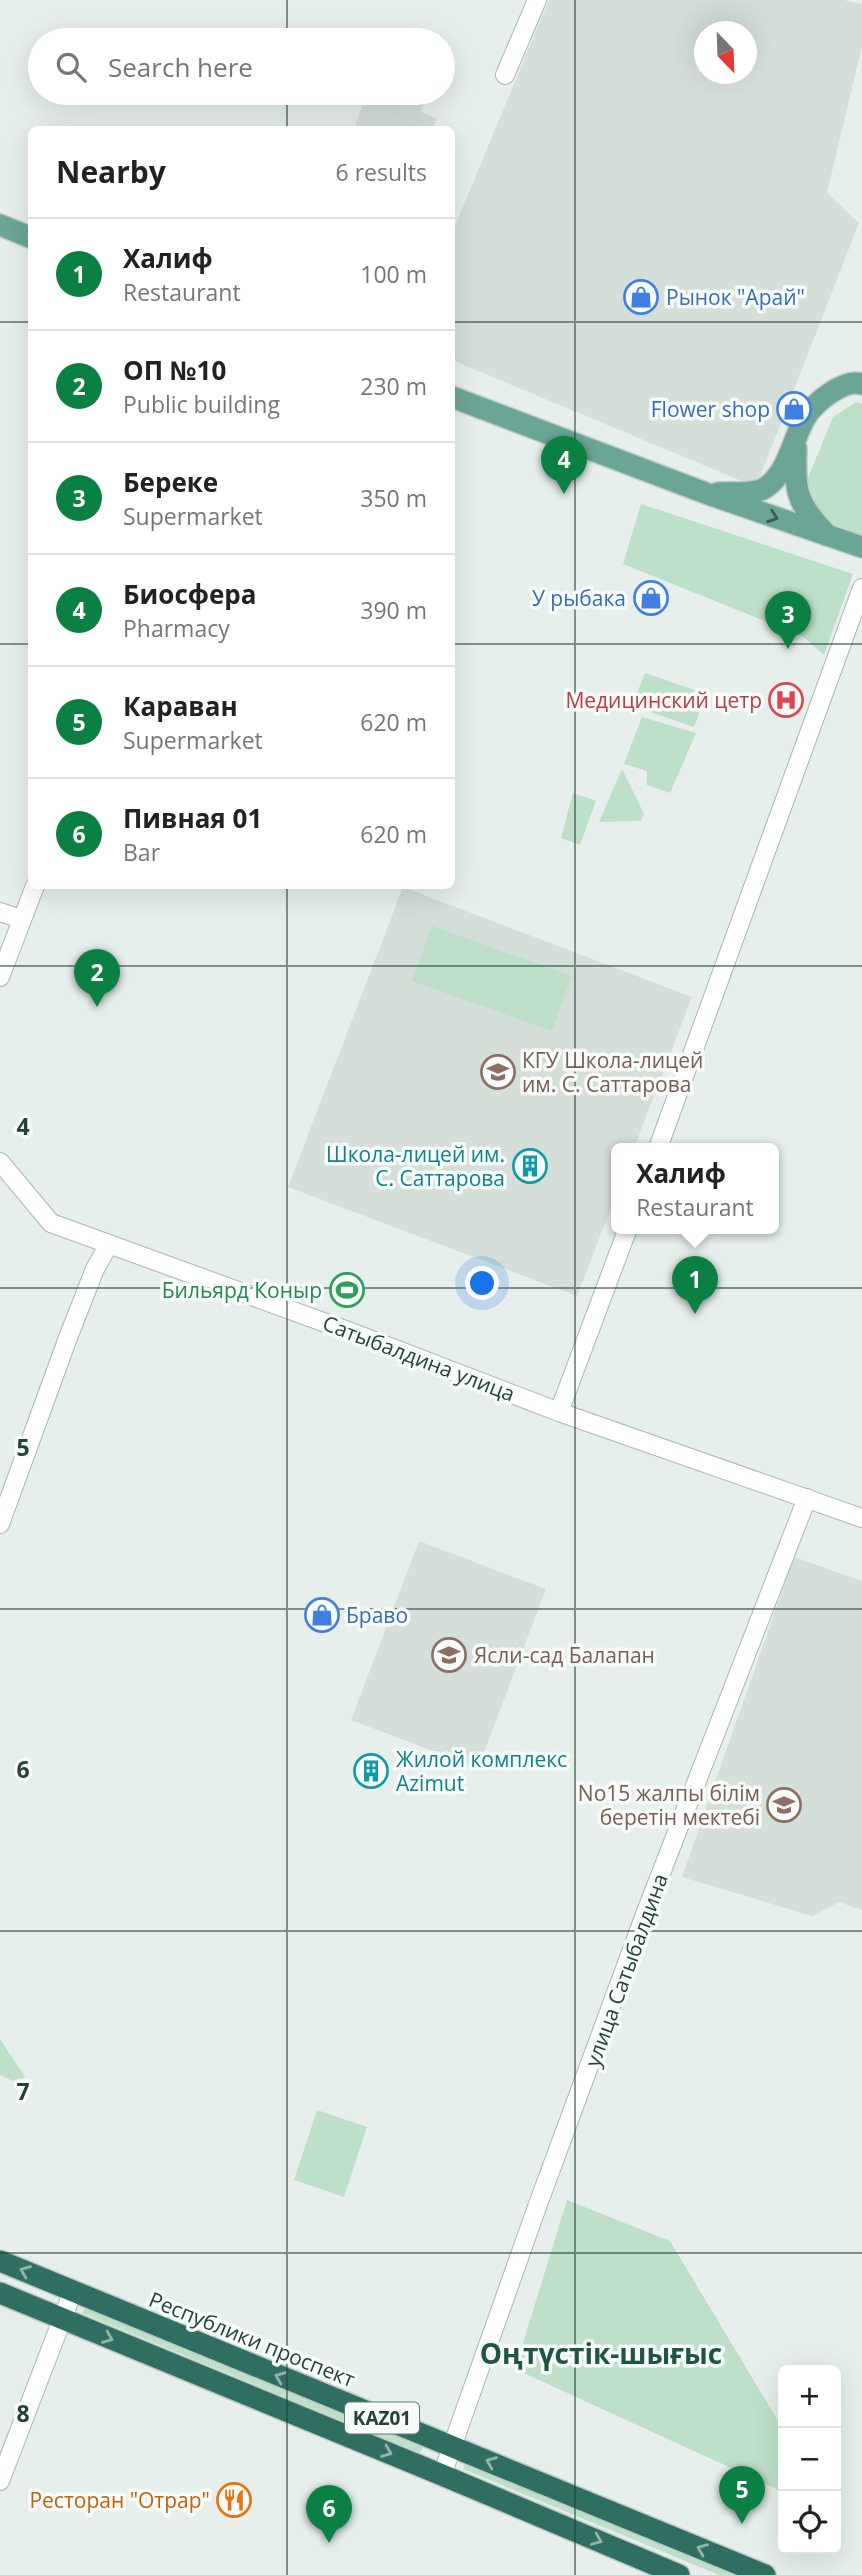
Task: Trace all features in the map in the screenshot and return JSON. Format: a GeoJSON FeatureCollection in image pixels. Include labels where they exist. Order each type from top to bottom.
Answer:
{"type":"FeatureCollection","features":[{"type":"Feature","properties":{"kind":"highway","name":"Республики проспект"},"geometry":{"type":"LineString","coordinates":[[0,2261],[199,2345],[765,2575]]}},
{"type":"Feature","properties":{"kind":"highway","name":"KАZ01"},"geometry":{"type":"LineString","coordinates":[[0,2293],[442,2474],[679,2575]]}},
{"type":"Feature","properties":{"kind":"main road"},"geometry":{"type":"LineString","coordinates":[[0,225],[28,236]]}},
{"type":"Feature","properties":{"kind":"main road"},"geometry":{"type":"LineString","coordinates":[[708,494],[762,490],[777,479],[806,416],[836,388],[856,382],[862,384]]}},
{"type":"Feature","properties":{"kind":"main road"},"geometry":{"type":"LineString","coordinates":[[455,398],[708,494],[862,547]]}},
{"type":"Feature","properties":{"kind":"main road"},"geometry":{"type":"LineString","coordinates":[[796,439],[797,494],[810,516],[828,536]]}},
{"type":"Feature","properties":{"kind":"street"},"geometry":{"type":"LineString","coordinates":[[505,75],[537,0]]}},
{"type":"Feature","properties":{"kind":"street"},"geometry":{"type":"LineString","coordinates":[[660,1143],[862,588]]}},
{"type":"Feature","properties":{"kind":"street"},"geometry":{"type":"LineString","coordinates":[[0,977],[34,889]]}},
{"type":"Feature","properties":{"kind":"street"},"geometry":{"type":"LineString","coordinates":[[0,912],[21,919]]}},
{"type":"Feature","properties":{"kind":"street","name":"Сатыбалдина улица"},"geometry":{"type":"LineString","coordinates":[[0,1162],[51,1223],[348,1331],[559,1412],[862,1518]]}},
{"type":"Feature","properties":{"kind":"street"},"geometry":{"type":"LineString","coordinates":[[559,1412],[626,1234]]}},
{"type":"Feature","properties":{"kind":"street"},"geometry":{"type":"LineString","coordinates":[[0,1524],[69,1335],[95,1269],[109,1244]]}},
{"type":"Feature","properties":{"kind":"street","name":"улица Сатыбалдина"},"geometry":{"type":"LineString","coordinates":[[453,2446],[537,2207],[643,1922],[807,1498]]}},
{"type":"Feature","properties":{"kind":"street"},"geometry":{"type":"LineString","coordinates":[[0,2482],[72,2291]]}},
{"type":"Feature","properties":{"kind":"street"},"geometry":{"type":"LineString","coordinates":[[442,2474],[453,2446]]}},
{"type":"Feature","properties":{"kind":"shaded area","name":"Рынок \"Арай\""},"geometry":{"type":"Polygon","coordinates":[[[549,0],[844,0],[862,4],[862,46],[827,193],[859,223],[756,487],[455,361],[455,226],[549,0]]]}},
{"type":"Feature","properties":{"kind":"shaded area"},"geometry":{"type":"Polygon","coordinates":[[[363,105],[423,105],[421,112],[437,118],[433,126],[355,126],[363,105]]]}},
{"type":"Feature","properties":{"kind":"shaded area","name":"КГУ Школа-лицей им. С. Саттарова"},"geometry":{"type":"Polygon","coordinates":[[[402,889],[408,889],[692,997],[636,1143],[611,1143],[611,1208],[577,1296],[288,1187],[402,889]]]}},
{"type":"Feature","properties":{"kind":"shaded area","name":"Ясли-сад Балапан"},"geometry":{"type":"Polygon","coordinates":[[[419,1541],[546,1589],[478,1768],[351,1720],[419,1541]]]}},
{"type":"Feature","properties":{"kind":"shaded area","name":"No15 жалпы білім беретін мектебі"},"geometry":{"type":"Polygon","coordinates":[[[794,1557],[862,1581],[862,1910],[839,1902],[812,1916],[682,1877],[794,1557]]]}},
{"type":"Feature","properties":{"kind":"green space"},"geometry":{"type":"Polygon","coordinates":[[[856,402],[862,404],[862,535],[833,524],[812,507],[805,485],[833,417],[856,402]]]}},
{"type":"Feature","properties":{"kind":"green space"},"geometry":{"type":"Polygon","coordinates":[[[641,504],[853,574],[824,655],[802,636],[623,564],[641,504]]]}},
{"type":"Feature","properties":{"kind":"green space"},"geometry":{"type":"Polygon","coordinates":[[[645,673],[706,694],[694,727],[632,706],[645,673]]]}},
{"type":"Feature","properties":{"kind":"green space"},"geometry":{"type":"Polygon","coordinates":[[[642,717],[696,733],[670,793],[647,785],[647,771],[624,764],[642,717]]]}},
{"type":"Feature","properties":{"kind":"green space"},"geometry":{"type":"Polygon","coordinates":[[[622,769],[644,814],[641,821],[599,822],[622,769]]]}},
{"type":"Feature","properties":{"kind":"green space"},"geometry":{"type":"Polygon","coordinates":[[[573,793],[596,801],[580,845],[561,838],[573,793]]]}},
{"type":"Feature","properties":{"kind":"green space"},"geometry":{"type":"Polygon","coordinates":[[[432,926],[572,976],[552,1031],[412,981],[432,926]]]}},
{"type":"Feature","properties":{"kind":"green space"},"geometry":{"type":"Polygon","coordinates":[[[0,2039],[25,2077],[13,2081],[0,2075],[0,2039]]]}},
{"type":"Feature","properties":{"kind":"green space"},"geometry":{"type":"Polygon","coordinates":[[[317,2110],[367,2127],[344,2197],[294,2180],[317,2110]]]}},
{"type":"Feature","properties":{"kind":"green space"},"geometry":{"type":"Polygon","coordinates":[[[567,2200],[670,2241],[778,2421],[778,2490],[515,2369],[567,2200]]]}},
{"type":"Feature","properties":{"kind":"green space"},"geometry":{"type":"Polygon","coordinates":[[[85,2306],[423,2446],[420,2453],[82,2313],[85,2306]]]}},
{"type":"Feature","properties":{"kind":"green space"},"geometry":{"type":"Polygon","coordinates":[[[466,2462],[738,2575],[719,2575],[463,2469],[466,2462]]]}},
{"type":"Feature","properties":{"kind":"place","name":"Рынок \"Арай\""},"geometry":{"type":"Point","coordinates":[641,297]}},
{"type":"Feature","properties":{"kind":"place","name":"Flower shop"},"geometry":{"type":"Point","coordinates":[794,409]}},
{"type":"Feature","properties":{"kind":"place","name":"Биосфера"},"geometry":{"type":"Point","coordinates":[564,494]}},
{"type":"Feature","properties":{"kind":"place","name":"У рыбака"},"geometry":{"type":"Point","coordinates":[651,598]}},
{"type":"Feature","properties":{"kind":"place","name":"Береке"},"geometry":{"type":"Point","coordinates":[788,649]}},
{"type":"Feature","properties":{"kind":"place","name":"Медицинский цетр"},"geometry":{"type":"Point","coordinates":[786,700]}},
{"type":"Feature","properties":{"kind":"place","name":"ОП №10"},"geometry":{"type":"Point","coordinates":[97,1007]}},
{"type":"Feature","properties":{"kind":"place","name":"КГУ Школа-лицей им. С. Саттарова"},"geometry":{"type":"Point","coordinates":[498,1072]}},
{"type":"Feature","properties":{"kind":"place","name":"Школа-лицей им. С. Саттарова"},"geometry":{"type":"Point","coordinates":[530,1166]}},
{"type":"Feature","properties":{"kind":"place","name":"Бильярд Коныр"},"geometry":{"type":"Point","coordinates":[347,1290]}},
{"type":"Feature","properties":{"kind":"place","name":"Халиф"},"geometry":{"type":"Point","coordinates":[695,1314]}},
{"type":"Feature","properties":{"kind":"place","name":"Браво"},"geometry":{"type":"Point","coordinates":[322,1615]}},
{"type":"Feature","properties":{"kind":"place","name":"Ясли-сад Балапан"},"geometry":{"type":"Point","coordinates":[449,1655]}},
{"type":"Feature","properties":{"kind":"place","name":"Жилой комплекс Azimut"},"geometry":{"type":"Point","coordinates":[371,1771]}},
{"type":"Feature","properties":{"kind":"place","name":"No15 жалпы білім беретін мектебі"},"geometry":{"type":"Point","coordinates":[784,1805]}},
{"type":"Feature","properties":{"kind":"place","name":"Ресторан \"Отрар\""},"geometry":{"type":"Point","coordinates":[234,2500]}},
{"type":"Feature","properties":{"kind":"place","name":"Караван"},"geometry":{"type":"Point","coordinates":[742,2524]}},
{"type":"Feature","properties":{"kind":"place","name":"Пивная 01"},"geometry":{"type":"Point","coordinates":[329,2543]}},
{"type":"Feature","properties":{"kind":"district","name":"Оңтүстік-шығыс"},"geometry":{"type":"Point","coordinates":[601,2353]}}]}
